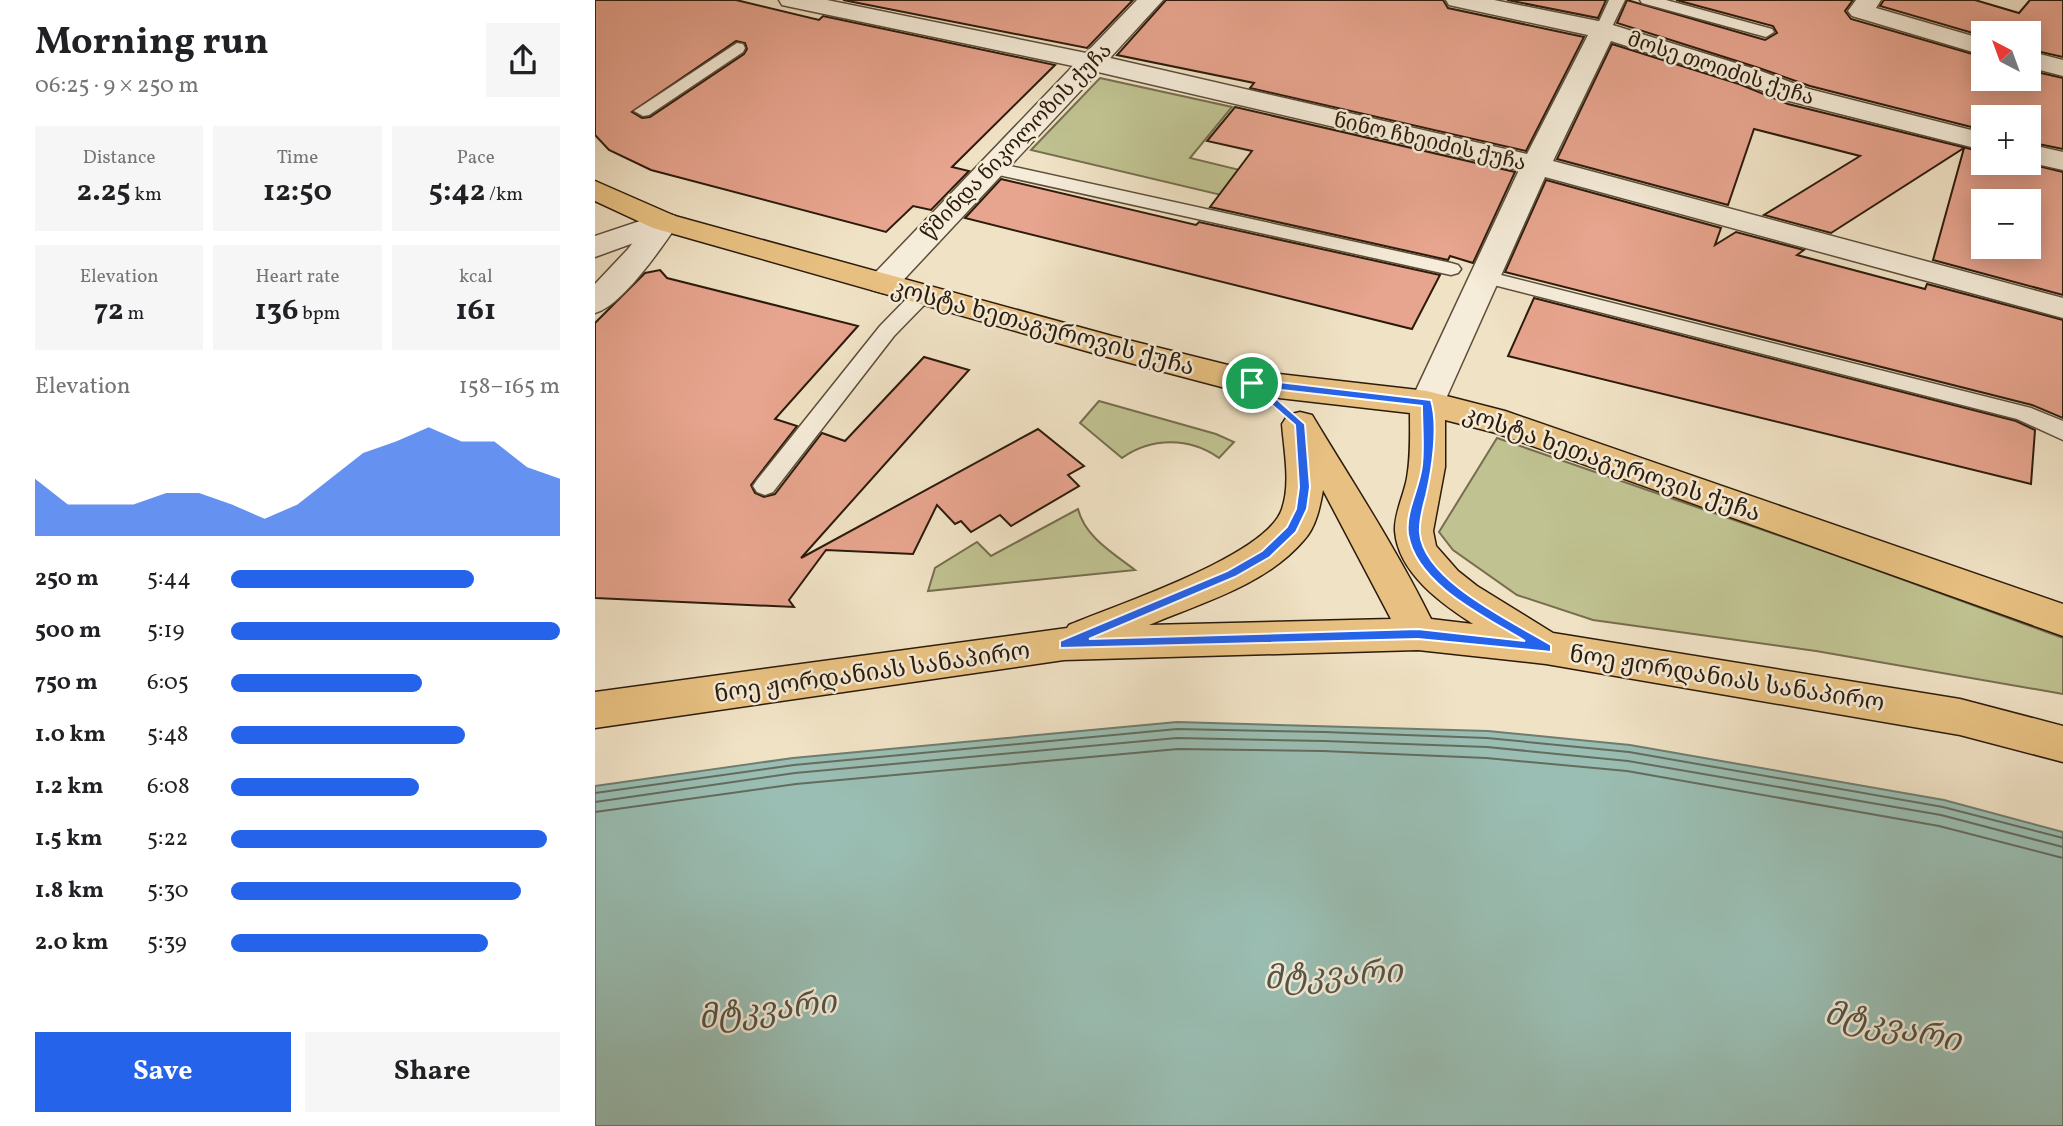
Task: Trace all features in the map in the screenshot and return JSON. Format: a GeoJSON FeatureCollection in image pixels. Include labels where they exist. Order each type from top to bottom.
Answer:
{"type":"FeatureCollection","features":[{"type":"Feature","properties":{"kind":"main road","name":"კოსტა ხეთაგუროვის ქუჩა"},"geometry":{"type":"LineString","coordinates":[[595,190],[664,222],[1252,383],[1427,403],[1505,423],[2063,620]]}},
{"type":"Feature","properties":{"kind":"main road"},"geometry":{"type":"LineString","coordinates":[[1252,383],[1300,424],[1348,496],[1386,566],[1418,634]]}},
{"type":"Feature","properties":{"kind":"main road"},"geometry":{"type":"LineString","coordinates":[[1427,403],[1427,467],[1416,512],[1414,534],[1432,571],[1452,590],[1546,648]]}},
{"type":"Feature","properties":{"kind":"main road"},"geometry":{"type":"LineString","coordinates":[[1064,644],[1231,574],[1266,554],[1292,529],[1301,509],[1305,487],[1300,424]]}},
{"type":"Feature","properties":{"kind":"main road","name":"ნოე ჟორდანიას სანაპირო"},"geometry":{"type":"LineString","coordinates":[[595,710],[1064,644],[1418,634],[1546,648],[1960,717],[2063,744]]}},
{"type":"Feature","properties":{"kind":"street","name":"ნინო ჩხეიძის ქუჩა"},"geometry":{"type":"LineString","coordinates":[[791,0],[1091,62],[1536,165],[2063,308]]}},
{"type":"Feature","properties":{"kind":"street","name":"წმინდა ნიკოლოზის ქუჩა"},"geometry":{"type":"LineString","coordinates":[[883,283],[1151,0]]}},
{"type":"Feature","properties":{"kind":"street","name":"მოსე თოიძის ქუჩა"},"geometry":{"type":"LineString","coordinates":[[1458,0],[1603,30],[1749,76],[1799,95],[1971,139]]}},
{"type":"Feature","properties":{"kind":"street"},"geometry":{"type":"LineString","coordinates":[[1865,6],[1971,43]]}},
{"type":"Feature","properties":{"kind":"street"},"geometry":{"type":"LineString","coordinates":[[1427,403],[1536,165],[1603,30]]}},
{"type":"Feature","properties":{"kind":"street"},"geometry":{"type":"LineString","coordinates":[[2041,62],[2063,68]]}},
{"type":"Feature","properties":{"kind":"street"},"geometry":{"type":"LineString","coordinates":[[2041,156],[2063,162]]}},
{"type":"Feature","properties":{"kind":"street"},"geometry":{"type":"LineString","coordinates":[[595,247],[664,222]]}},
{"type":"Feature","properties":{"kind":"street"},"geometry":{"type":"LineString","coordinates":[[595,303],[639,256],[664,222]]}},
{"type":"Feature","properties":{"kind":"lane"},"geometry":{"type":"LineString","coordinates":[[1603,30],[1617,0]]}},
{"type":"Feature","properties":{"kind":"lane"},"geometry":{"type":"LineString","coordinates":[[1648,0],[1766,32]]}},
{"type":"Feature","properties":{"kind":"lane"},"geometry":{"type":"LineString","coordinates":[[643,111],[737,48]]}},
{"type":"Feature","properties":{"kind":"lane"},"geometry":{"type":"LineString","coordinates":[[992,168],[1451,268]]}},
{"type":"Feature","properties":{"kind":"lane"},"geometry":{"type":"LineString","coordinates":[[1485,276],[2023,413],[2052,424],[2063,432]]}},
{"type":"Feature","properties":{"kind":"lane"},"geometry":{"type":"LineString","coordinates":[[765,486],[887,331],[923,295]]}},
{"type":"Feature","properties":{"kind":"green space"},"geometry":{"type":"Polygon","coordinates":[[[1100,78],[1232,107],[1190,158],[1240,170],[1221,195],[1031,150],[1100,78]]]}},
{"type":"Feature","properties":{"kind":"green space"},"geometry":{"type":"Polygon","coordinates":[[[1099,401],[1216,434],[1234,442],[1219,458],[1196,446],[1171,442],[1145,446],[1122,458],[1080,423],[1099,401]]]}},
{"type":"Feature","properties":{"kind":"green space"},"geometry":{"type":"Polygon","coordinates":[[[1497,438],[1841,557],[2063,638],[2063,694],[1816,651],[1593,620],[1517,595],[1453,550],[1439,532],[1497,438]]]}},
{"type":"Feature","properties":{"kind":"green space"},"geometry":{"type":"Polygon","coordinates":[[[1078,509],[1093,536],[1135,570],[928,591],[935,568],[977,542],[991,556],[1078,509]]]}},
{"type":"Feature","properties":{"kind":"water","name":"მტკვარი"},"geometry":{"type":"Polygon","coordinates":[[[1177,722],[1488,731],[1630,745],[1944,800],[2063,832],[2063,1126],[595,1126],[595,786],[793,758],[1177,722]]]}},
{"type":"Feature","properties":{"kind":"building"},"geometry":{"type":"Polygon","coordinates":[[[595,0],[736,0],[819,20],[823,16],[1055,65],[952,167],[969,171],[931,210],[913,206],[886,232],[651,170],[609,150],[595,135],[595,0]],[[736,41],[632,112],[642,118],[650,117],[744,54],[747,49],[745,43],[736,41]]]}},
{"type":"Feature","properties":{"kind":"building"},"geometry":{"type":"Polygon","coordinates":[[[843,0],[1133,0],[1087,48],[843,0]]]}},
{"type":"Feature","properties":{"kind":"building"},"geometry":{"type":"Polygon","coordinates":[[[1166,0],[1443,0],[1448,8],[1584,37],[1526,151],[1250,88],[1254,83],[1117,55],[1166,0]]]}},
{"type":"Feature","properties":{"kind":"building"},"geometry":{"type":"Polygon","coordinates":[[[1507,0],[1606,0],[1598,18],[1507,0]]]}},
{"type":"Feature","properties":{"kind":"building"},"geometry":{"type":"Polygon","coordinates":[[[1627,0],[1765,40],[1777,33],[1773,26],[1676,0],[1853,0],[1845,11],[1851,19],[1971,54],[1971,91],[2041,91],[2041,73],[2063,78],[2063,149],[2041,145],[2041,105],[1971,105],[1971,127],[1810,86],[1617,23],[1627,0]]]}},
{"type":"Feature","properties":{"kind":"building"},"geometry":{"type":"Polygon","coordinates":[[[1884,0],[1975,0],[2019,13],[2030,0],[2063,0],[2063,57],[2041,52],[2041,21],[1971,21],[1971,33],[1880,6],[1884,0]]]}},
{"type":"Feature","properties":{"kind":"building"},"geometry":{"type":"Polygon","coordinates":[[[1612,44],[1739,84],[1788,104],[1971,149],[1971,175],[2041,175],[2041,167],[2063,172],[2063,295],[1933,260],[1964,148],[1831,233],[1764,215],[1860,156],[1754,129],[1728,205],[1557,159],[1612,44]]]}},
{"type":"Feature","properties":{"kind":"building"},"geometry":{"type":"Polygon","coordinates":[[[1235,107],[1515,172],[1473,263],[1450,256],[1448,260],[1210,207],[1252,151],[1207,141],[1235,107]]]}},
{"type":"Feature","properties":{"kind":"building"},"geometry":{"type":"Polygon","coordinates":[[[1001,179],[1196,225],[1199,222],[1440,275],[1412,329],[965,218],[1001,179]]]}},
{"type":"Feature","properties":{"kind":"building"},"geometry":{"type":"Polygon","coordinates":[[[1546,180],[1721,228],[1715,245],[1736,232],[1804,250],[1797,255],[1925,289],[1927,284],[2063,320],[2063,418],[2032,405],[1505,272],[1546,180]]]}},
{"type":"Feature","properties":{"kind":"building"},"geometry":{"type":"Polygon","coordinates":[[[660,270],[667,278],[858,326],[775,419],[797,426],[751,485],[755,493],[764,497],[775,494],[822,433],[845,441],[924,357],[969,370],[801,558],[1038,429],[1084,466],[1068,475],[1079,486],[1011,526],[1000,515],[971,532],[961,521],[955,524],[937,505],[913,554],[826,550],[789,600],[794,607],[595,598],[595,323],[645,273],[660,270]]]}},
{"type":"Feature","properties":{"kind":"building"},"geometry":{"type":"Polygon","coordinates":[[[1534,298],[2016,421],[2035,430],[2031,484],[1508,356],[1534,298]]]}},
{"type":"Feature","properties":{"kind":"route"},"geometry":{"type":"LineString","coordinates":[[1252,383],[1427,403],[1427,467],[1416,512],[1414,534],[1422,552],[1432,571],[1452,590],[1546,648],[1418,634],[1064,644],[1231,574],[1266,554],[1292,529],[1301,509],[1305,487],[1300,424],[1252,383]]}}]}
